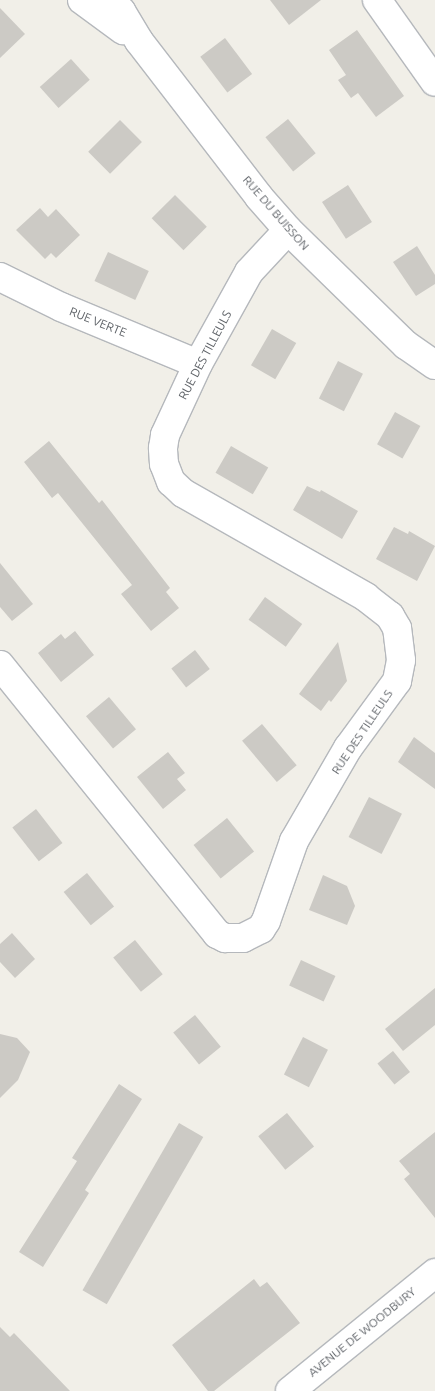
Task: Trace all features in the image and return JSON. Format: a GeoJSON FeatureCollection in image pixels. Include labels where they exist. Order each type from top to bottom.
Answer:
{"type":"FeatureCollection","features":[{"type":"Feature","properties":{"kind":"street","name":"RUE DU BUISSON"},"geometry":{"type":"LineString","coordinates":[[82,0],[139,41]]}},
{"type":"Feature","properties":{"kind":"street","name":"RUE DU BUISSON"},"geometry":{"type":"LineString","coordinates":[[110,0],[121,11],[139,41],[259,197],[288,230],[406,345],[435,365]]}},
{"type":"Feature","properties":{"kind":"street"},"geometry":{"type":"LineString","coordinates":[[377,0],[435,82]]}},
{"type":"Feature","properties":{"kind":"street","name":"RUE DES TILLEULS"},"geometry":{"type":"LineString","coordinates":[[0,665],[217,934],[225,938],[243,938],[261,929],[266,921],[294,841],[348,748],[397,681],[401,660],[397,628],[390,616],[366,597],[183,492],[171,482],[164,464],[163,448],[166,436],[198,364],[250,272],[288,230]]}},
{"type":"Feature","properties":{"kind":"street","name":"RUE VERTE"},"geometry":{"type":"LineString","coordinates":[[0,277],[61,307],[198,364]]}},
{"type":"Feature","properties":{"kind":"street","name":"AVENUE DE WOODBURY"},"geometry":{"type":"LineString","coordinates":[[290,1391],[435,1273]]}},
{"type":"Feature","properties":{"kind":"building"},"geometry":{"type":"Polygon","coordinates":[[[270,0],[321,0],[289,25],[270,0]]]}},
{"type":"Feature","properties":{"kind":"building"},"geometry":{"type":"Polygon","coordinates":[[[0,8],[25,34],[0,58],[0,8]]]}},
{"type":"Feature","properties":{"kind":"building"},"geometry":{"type":"Polygon","coordinates":[[[357,30],[404,96],[376,117],[358,93],[351,98],[338,80],[346,75],[329,50],[357,30]]]}},
{"type":"Feature","properties":{"kind":"building"},"geometry":{"type":"Polygon","coordinates":[[[225,38],[252,74],[227,93],[200,57],[225,38]]]}},
{"type":"Feature","properties":{"kind":"building"},"geometry":{"type":"Polygon","coordinates":[[[71,59],[90,80],[59,108],[40,87],[71,59]]]}},
{"type":"Feature","properties":{"kind":"building"},"geometry":{"type":"Polygon","coordinates":[[[288,119],[316,153],[293,171],[265,137],[288,119]]]}},
{"type":"Feature","properties":{"kind":"building"},"geometry":{"type":"Polygon","coordinates":[[[120,120],[142,142],[110,174],[88,152],[120,120]]]}},
{"type":"Feature","properties":{"kind":"building"},"geometry":{"type":"Polygon","coordinates":[[[348,185],[372,222],[346,239],[322,202],[348,185]]]}},
{"type":"Feature","properties":{"kind":"building"},"geometry":{"type":"Polygon","coordinates":[[[175,195],[207,227],[183,250],[152,218],[175,195]]]}},
{"type":"Feature","properties":{"kind":"building"},"geometry":{"type":"Polygon","coordinates":[[[40,208],[48,217],[56,209],[80,235],[56,258],[51,253],[45,259],[16,230],[40,208]]]}},
{"type":"Feature","properties":{"kind":"building"},"geometry":{"type":"Polygon","coordinates":[[[417,246],[435,275],[435,284],[416,296],[393,262],[417,246]]]}},
{"type":"Feature","properties":{"kind":"building"},"geometry":{"type":"Polygon","coordinates":[[[108,252],[149,271],[135,300],[94,281],[108,252]]]}},
{"type":"Feature","properties":{"kind":"building"},"geometry":{"type":"Polygon","coordinates":[[[272,329],[296,343],[275,379],[251,365],[272,329]]]}},
{"type":"Feature","properties":{"kind":"building"},"geometry":{"type":"Polygon","coordinates":[[[338,361],[363,374],[344,411],[319,398],[338,361]]]}},
{"type":"Feature","properties":{"kind":"building"},"geometry":{"type":"Polygon","coordinates":[[[395,412],[420,426],[402,458],[377,444],[395,412]]]}},
{"type":"Feature","properties":{"kind":"building"},"geometry":{"type":"Polygon","coordinates":[[[49,441],[99,503],[102,500],[170,588],[166,592],[179,608],[151,631],[121,594],[132,585],[58,493],[52,498],[24,462],[49,441]]]}},
{"type":"Feature","properties":{"kind":"building"},"geometry":{"type":"Polygon","coordinates":[[[231,446],[268,467],[253,494],[216,473],[231,446]]]}},
{"type":"Feature","properties":{"kind":"building"},"geometry":{"type":"Polygon","coordinates":[[[307,486],[320,492],[321,490],[358,511],[342,539],[293,510],[307,486]]]}},
{"type":"Feature","properties":{"kind":"building"},"geometry":{"type":"Polygon","coordinates":[[[394,527],[408,534],[409,531],[435,546],[417,581],[376,559],[394,527]]]}},
{"type":"Feature","properties":{"kind":"building"},"geometry":{"type":"Polygon","coordinates":[[[0,563],[33,604],[12,621],[0,607],[0,563]]]}},
{"type":"Feature","properties":{"kind":"building"},"geometry":{"type":"Polygon","coordinates":[[[265,597],[302,624],[286,647],[249,620],[265,597]]]}},
{"type":"Feature","properties":{"kind":"building"},"geometry":{"type":"Polygon","coordinates":[[[75,631],[94,655],[61,682],[38,653],[61,634],[65,639],[75,631]]]}},
{"type":"Feature","properties":{"kind":"building"},"geometry":{"type":"Polygon","coordinates":[[[338,642],[347,681],[331,702],[329,700],[321,711],[299,694],[338,642]]]}},
{"type":"Feature","properties":{"kind":"building"},"geometry":{"type":"Polygon","coordinates":[[[195,650],[210,669],[186,687],[171,668],[195,650]]]}},
{"type":"Feature","properties":{"kind":"building"},"geometry":{"type":"Polygon","coordinates":[[[109,697],[136,729],[113,748],[86,716],[109,697]]]}},
{"type":"Feature","properties":{"kind":"building"},"geometry":{"type":"Polygon","coordinates":[[[262,724],[297,765],[277,782],[242,741],[262,724]]]}},
{"type":"Feature","properties":{"kind":"building"},"geometry":{"type":"Polygon","coordinates":[[[414,737],[435,753],[435,789],[398,762],[414,737]]]}},
{"type":"Feature","properties":{"kind":"building"},"geometry":{"type":"Polygon","coordinates":[[[168,752],[185,773],[177,779],[186,790],[163,809],[137,777],[168,752]]]}},
{"type":"Feature","properties":{"kind":"building"},"geometry":{"type":"Polygon","coordinates":[[[369,797],[402,814],[382,854],[349,837],[369,797]]]}},
{"type":"Feature","properties":{"kind":"building"},"geometry":{"type":"Polygon","coordinates":[[[36,809],[62,843],[39,861],[12,827],[36,809]]]}},
{"type":"Feature","properties":{"kind":"building"},"geometry":{"type":"Polygon","coordinates":[[[227,818],[254,851],[221,878],[194,845],[227,818]]]}},
{"type":"Feature","properties":{"kind":"building"},"geometry":{"type":"Polygon","coordinates":[[[87,873],[114,906],[91,925],[64,892],[87,873]]]}},
{"type":"Feature","properties":{"kind":"building"},"geometry":{"type":"Polygon","coordinates":[[[323,875],[347,886],[355,906],[347,925],[309,910],[323,875]]]}},
{"type":"Feature","properties":{"kind":"building"},"geometry":{"type":"Polygon","coordinates":[[[12,933],[35,959],[15,978],[0,962],[0,944],[12,933]]]}},
{"type":"Feature","properties":{"kind":"building"},"geometry":{"type":"Polygon","coordinates":[[[135,940],[163,974],[141,992],[113,958],[135,940]]]}},
{"type":"Feature","properties":{"kind":"building"},"geometry":{"type":"Polygon","coordinates":[[[301,960],[335,976],[324,1001],[289,985],[301,960]]]}},
{"type":"Feature","properties":{"kind":"building"},"geometry":{"type":"Polygon","coordinates":[[[435,988],[435,1025],[403,1051],[385,1029],[435,988]]]}},
{"type":"Feature","properties":{"kind":"building"},"geometry":{"type":"Polygon","coordinates":[[[195,1015],[221,1047],[199,1064],[173,1033],[195,1015]]]}},
{"type":"Feature","properties":{"kind":"building"},"geometry":{"type":"Polygon","coordinates":[[[0,1034],[17,1038],[30,1052],[18,1080],[0,1098],[0,1034]]]}},
{"type":"Feature","properties":{"kind":"building"},"geometry":{"type":"Polygon","coordinates":[[[303,1037],[328,1050],[309,1087],[284,1074],[303,1037]]]}},
{"type":"Feature","properties":{"kind":"building"},"geometry":{"type":"Polygon","coordinates":[[[393,1051],[410,1072],[394,1085],[377,1064],[393,1051]]]}},
{"type":"Feature","properties":{"kind":"building"},"geometry":{"type":"Polygon","coordinates":[[[119,1084],[142,1099],[85,1190],[89,1193],[43,1267],[19,1252],[77,1161],[72,1158],[119,1084]]]}},
{"type":"Feature","properties":{"kind":"building"},"geometry":{"type":"Polygon","coordinates":[[[287,1113],[314,1146],[285,1170],[258,1136],[287,1113]]]}},
{"type":"Feature","properties":{"kind":"building"},"geometry":{"type":"Polygon","coordinates":[[[179,1123],[203,1137],[107,1304],[82,1290],[179,1123]]]}},
{"type":"Feature","properties":{"kind":"building"},"geometry":{"type":"Polygon","coordinates":[[[435,1132],[435,1218],[404,1179],[410,1174],[399,1161],[435,1132]]]}},
{"type":"Feature","properties":{"kind":"building"},"geometry":{"type":"Polygon","coordinates":[[[254,1279],[260,1287],[267,1282],[300,1323],[214,1391],[208,1391],[172,1345],[254,1279]]]}},
{"type":"Feature","properties":{"kind":"building"},"geometry":{"type":"Polygon","coordinates":[[[0,1327],[10,1337],[14,1333],[70,1391],[0,1391],[0,1327]]]}}]}
